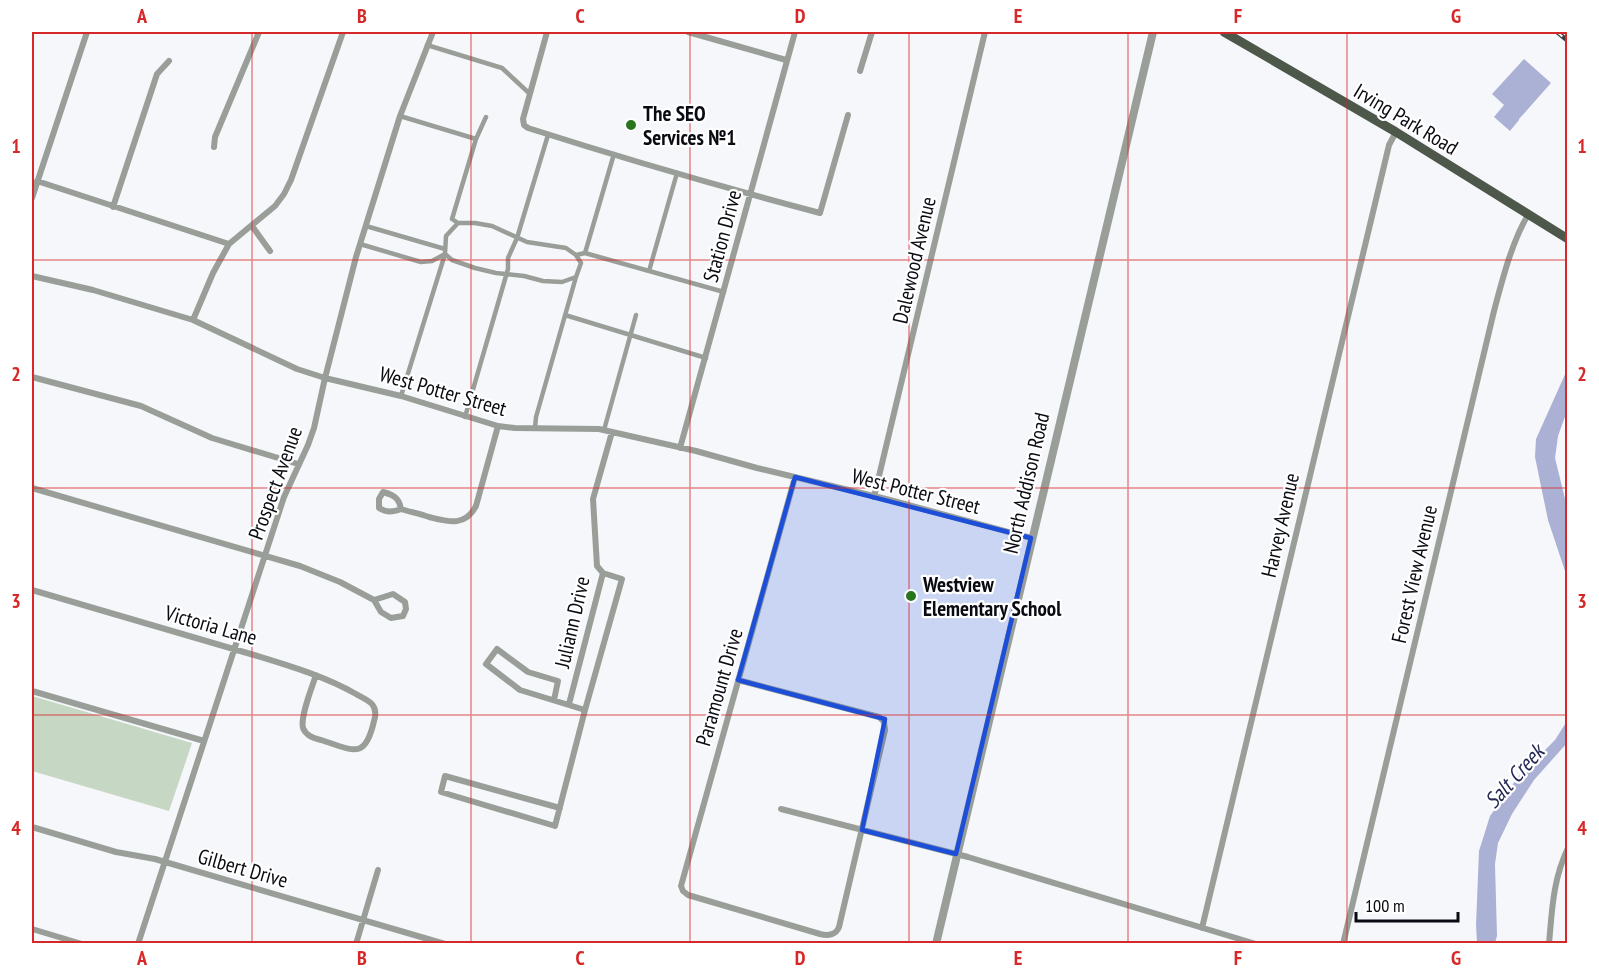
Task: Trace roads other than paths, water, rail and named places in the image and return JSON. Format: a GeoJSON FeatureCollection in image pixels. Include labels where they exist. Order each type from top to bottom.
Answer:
{"type":"FeatureCollection","features":[{"type":"Feature","properties":{"kind":"main road","name":"Irving Park Road"},"geometry":{"type":"LineString","coordinates":[[1224,32],[1396,132],[1568,239]]}},
{"type":"Feature","properties":{"kind":"street"},"geometry":{"type":"LineString","coordinates":[[32,198],[87,32]]}},
{"type":"Feature","properties":{"kind":"street"},"geometry":{"type":"LineString","coordinates":[[214,147],[215,137],[259,32]]}},
{"type":"Feature","properties":{"kind":"street"},"geometry":{"type":"LineString","coordinates":[[193,320],[213,273],[229,244],[275,206],[284,194],[343,32]]}},
{"type":"Feature","properties":{"kind":"street","name":"Prospect Avenue"},"geometry":{"type":"LineString","coordinates":[[138,944],[286,492],[314,428],[324,378],[360,244],[400,116],[433,32]]}},
{"type":"Feature","properties":{"kind":"street"},"geometry":{"type":"LineString","coordinates":[[547,32],[523,119],[524,125],[548,135],[750,194],[820,213],[848,115]]}},
{"type":"Feature","properties":{"kind":"street"},"geometry":{"type":"LineString","coordinates":[[688,32],[786,60]]}},
{"type":"Feature","properties":{"kind":"street","name":"Station Drive"},"geometry":{"type":"LineString","coordinates":[[680,448],[795,32]]}},
{"type":"Feature","properties":{"kind":"street"},"geometry":{"type":"LineString","coordinates":[[860,71],[872,32]]}},
{"type":"Feature","properties":{"kind":"street","name":"Dalewood Avenue"},"geometry":{"type":"LineString","coordinates":[[874,497],[985,32]]}},
{"type":"Feature","properties":{"kind":"street","name":"North Addison Road"},"geometry":{"type":"LineString","coordinates":[[936,944],[1153,32]]}},
{"type":"Feature","properties":{"kind":"street"},"geometry":{"type":"LineString","coordinates":[[427,45],[502,68],[530,94]]}},
{"type":"Feature","properties":{"kind":"street"},"geometry":{"type":"LineString","coordinates":[[113,207],[157,74],[169,61]]}},
{"type":"Feature","properties":{"kind":"street"},"geometry":{"type":"LineString","coordinates":[[400,116],[476,139]]}},
{"type":"Feature","properties":{"kind":"street"},"geometry":{"type":"LineString","coordinates":[[486,117],[476,139],[452,219],[458,223],[492,226],[527,242],[567,248],[576,255],[581,263],[536,417],[535,428]]}},
{"type":"Feature","properties":{"kind":"street","name":"Harvey Avenue"},"geometry":{"type":"LineString","coordinates":[[1202,928],[1384,166],[1389,146],[1396,132]]}},
{"type":"Feature","properties":{"kind":"street"},"geometry":{"type":"LineString","coordinates":[[465,417],[508,269],[508,258],[517,238],[548,135]]}},
{"type":"Feature","properties":{"kind":"street"},"geometry":{"type":"LineString","coordinates":[[585,253],[614,154]]}},
{"type":"Feature","properties":{"kind":"street"},"geometry":{"type":"LineString","coordinates":[[649,271],[677,172]]}},
{"type":"Feature","properties":{"kind":"street"},"geometry":{"type":"LineString","coordinates":[[37,181],[229,244]]}},
{"type":"Feature","properties":{"kind":"street","name":"Forest View Avenue"},"geometry":{"type":"LineString","coordinates":[[1343,944],[1494,311],[1521,227],[1528,216]]}},
{"type":"Feature","properties":{"kind":"street"},"geometry":{"type":"LineString","coordinates":[[401,396],[445,252],[446,236],[458,223]]}},
{"type":"Feature","properties":{"kind":"street"},"geometry":{"type":"LineString","coordinates":[[252,226],[270,251]]}},
{"type":"Feature","properties":{"kind":"street"},"geometry":{"type":"LineString","coordinates":[[366,226],[445,252],[453,260],[475,268],[552,282],[562,282],[576,277]]}},
{"type":"Feature","properties":{"kind":"street"},"geometry":{"type":"LineString","coordinates":[[360,244],[421,262],[432,261],[445,252]]}},
{"type":"Feature","properties":{"kind":"street"},"geometry":{"type":"LineString","coordinates":[[576,255],[585,253],[724,292]]}},
{"type":"Feature","properties":{"kind":"street","name":"West Potter Street"},"geometry":{"type":"LineString","coordinates":[[32,276],[93,290],[193,320],[297,369],[324,378],[401,396],[498,426],[603,430],[1031,538]]}},
{"type":"Feature","properties":{"kind":"street"},"geometry":{"type":"LineString","coordinates":[[565,315],[706,358]]}},
{"type":"Feature","properties":{"kind":"street"},"geometry":{"type":"LineString","coordinates":[[603,430],[636,315]]}},
{"type":"Feature","properties":{"kind":"street"},"geometry":{"type":"LineString","coordinates":[[32,377],[141,406],[212,438],[298,464]]}},
{"type":"Feature","properties":{"kind":"street"},"geometry":{"type":"LineString","coordinates":[[401,509],[452,522],[470,516],[476,506],[498,426]]}},
{"type":"Feature","properties":{"kind":"street","name":"Juliann Drive"},"geometry":{"type":"LineString","coordinates":[[569,704],[603,573],[597,566],[593,499],[612,432]]}},
{"type":"Feature","properties":{"kind":"street","name":"Paramount Drive"},"geometry":{"type":"LineString","coordinates":[[795,477],[681,886],[688,895],[830,935],[835,933],[839,927],[861,830]]}},
{"type":"Feature","properties":{"kind":"street"},"geometry":{"type":"LineString","coordinates":[[32,488],[300,566],[340,582],[374,600],[381,612],[391,618],[403,616],[406,609],[405,602],[393,594],[374,600]]}},
{"type":"Feature","properties":{"kind":"street"},"geometry":{"type":"LineString","coordinates":[[560,808],[445,776],[441,792],[555,826],[560,808],[585,710],[622,579],[603,573]]}},
{"type":"Feature","properties":{"kind":"street","name":"Victoria Lane"},"geometry":{"type":"LineString","coordinates":[[32,590],[234,649],[315,675],[348,690],[369,701],[376,715],[370,738],[361,748],[353,749],[314,738],[305,730],[303,720],[315,675]]}},
{"type":"Feature","properties":{"kind":"street"},"geometry":{"type":"LineString","coordinates":[[554,700],[558,681],[528,672],[497,649],[486,664],[519,690],[585,710]]}},
{"type":"Feature","properties":{"kind":"street"},"geometry":{"type":"LineString","coordinates":[[738,680],[879,717],[884,722],[885,730],[861,830]]}},
{"type":"Feature","properties":{"kind":"street"},"geometry":{"type":"LineString","coordinates":[[32,691],[204,741]]}},
{"type":"Feature","properties":{"kind":"street"},"geometry":{"type":"LineString","coordinates":[[782,809],[956,854],[1202,928],[1232,940],[1256,944]]}},
{"type":"Feature","properties":{"kind":"street","name":"Gilbert Drive"},"geometry":{"type":"LineString","coordinates":[[32,827],[116,852],[154,859],[445,944]]}},
{"type":"Feature","properties":{"kind":"street"},"geometry":{"type":"LineString","coordinates":[[1549,944],[1555,882],[1568,848]]}},
{"type":"Feature","properties":{"kind":"street"},"geometry":{"type":"LineString","coordinates":[[356,944],[378,870]]}},
{"type":"Feature","properties":{"kind":"street"},"geometry":{"type":"LineString","coordinates":[[32,929],[82,944]]}},
{"type":"Feature","properties":{"kind":"water"},"geometry":{"type":"Polygon","coordinates":[[[1524,59],[1551,83],[1510,131],[1494,117],[1504,105],[1492,94],[1524,59]]]}},
{"type":"Feature","properties":{"kind":"water"},"geometry":{"type":"Polygon","coordinates":[[[1567,370],[1567,411],[1558,436],[1555,458],[1567,507],[1567,577],[1548,520],[1535,457],[1536,439],[1567,370]]]}},
{"type":"Feature","properties":{"kind":"water"},"geometry":{"type":"Polygon","coordinates":[[[1567,721],[1567,743],[1534,780],[1512,814],[1498,843],[1495,864],[1497,936],[1495,943],[1477,943],[1479,851],[1490,816],[1518,777],[1555,740],[1567,721]]]}},
{"type":"Feature","properties":{"kind":"railway"},"geometry":{"type":"LineString","coordinates":[[1557,32],[1568,41]]}},
{"type":"Feature","properties":{"kind":"place","name":"The SEO Services №1"},"geometry":{"type":"Point","coordinates":[631,125]}},
{"type":"Feature","properties":{"kind":"place","name":"Westview Elementary School"},"geometry":{"type":"Point","coordinates":[911,596]}},
{"type":"Feature","properties":{"kind":"water label","name":"Salt Creek"},"geometry":{"type":"Point","coordinates":[1514,776]}}]}
